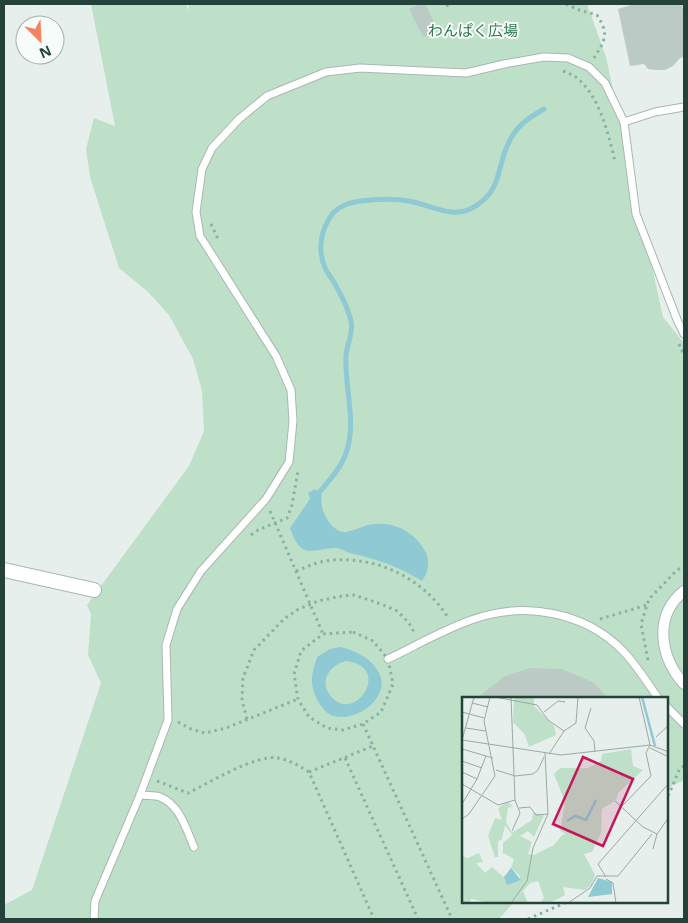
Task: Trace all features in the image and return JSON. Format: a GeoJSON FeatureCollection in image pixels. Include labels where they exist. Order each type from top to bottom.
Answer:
{"type":"FeatureCollection","features":[{"type":"Feature","properties":{"kind":"street"},"geometry":{"type":"LineString","coordinates":[[4,570],[94,590]]}},
{"type":"Feature","properties":{"kind":"street"},"geometry":{"type":"LineString","coordinates":[[684,591],[672,604],[664,623],[664,643],[669,662],[673,671],[684,684]]}},
{"type":"Feature","properties":{"kind":"lane"},"geometry":{"type":"LineString","coordinates":[[94,919],[95,901],[140,795],[168,717],[166,645],[177,609],[200,571],[266,499],[289,462],[293,421],[291,390],[276,356],[200,236],[196,212],[202,169],[212,148],[239,119],[267,96],[326,72],[360,68],[466,74],[504,64],[544,57],[568,58],[589,66],[605,83],[624,122],[636,214],[684,334]]}},
{"type":"Feature","properties":{"kind":"lane"},"geometry":{"type":"LineString","coordinates":[[624,122],[655,112],[684,107]]}},
{"type":"Feature","properties":{"kind":"lane"},"geometry":{"type":"LineString","coordinates":[[388,659],[454,627],[500,612],[555,613],[575,619],[598,631],[622,651],[642,674],[657,697]]}},
{"type":"Feature","properties":{"kind":"lane"},"geometry":{"type":"LineString","coordinates":[[668,709],[684,724]]}},
{"type":"Feature","properties":{"kind":"lane"},"geometry":{"type":"LineString","coordinates":[[140,795],[159,796],[172,804],[179,813],[194,847]]}},
{"type":"Feature","properties":{"kind":"path"},"geometry":{"type":"LineString","coordinates":[[446,6],[450,4]]}},
{"type":"Feature","properties":{"kind":"path"},"geometry":{"type":"LineString","coordinates":[[566,4],[597,15],[604,27],[605,41],[589,66]]}},
{"type":"Feature","properties":{"kind":"path"},"geometry":{"type":"LineString","coordinates":[[558,70],[576,77],[588,89],[602,116],[614,155]]}},
{"type":"Feature","properties":{"kind":"path"},"geometry":{"type":"LineString","coordinates":[[210,215],[211,223],[219,241]]}},
{"type":"Feature","properties":{"kind":"path"},"geometry":{"type":"LineString","coordinates":[[244,540],[258,530],[287,518],[292,505],[298,466]]}},
{"type":"Feature","properties":{"kind":"path"},"geometry":{"type":"LineString","coordinates":[[266,499],[324,634]]}},
{"type":"Feature","properties":{"kind":"path"},"geometry":{"type":"LineString","coordinates":[[296,571],[332,560],[352,560],[379,564],[401,573],[416,582],[442,608],[454,627]]}},
{"type":"Feature","properties":{"kind":"path"},"geometry":{"type":"LineString","coordinates":[[247,719],[242,700],[243,678],[254,650],[284,618],[310,604],[336,597],[354,595],[382,604],[397,611],[409,624],[421,643]]}},
{"type":"Feature","properties":{"kind":"path"},"geometry":{"type":"LineString","coordinates":[[353,632],[373,641],[388,659],[393,684],[381,712],[363,724],[343,730],[327,728],[309,717],[298,699],[294,674],[301,651],[324,634],[353,632]]}},
{"type":"Feature","properties":{"kind":"path"},"geometry":{"type":"LineString","coordinates":[[168,717],[191,729],[205,733],[226,728],[298,699]]}},
{"type":"Feature","properties":{"kind":"path"},"geometry":{"type":"LineString","coordinates":[[178,713],[180,723]]}},
{"type":"Feature","properties":{"kind":"path"},"geometry":{"type":"LineString","coordinates":[[363,724],[452,919]]}},
{"type":"Feature","properties":{"kind":"path"},"geometry":{"type":"LineString","coordinates":[[309,772],[373,746]]}},
{"type":"Feature","properties":{"kind":"path"},"geometry":{"type":"LineString","coordinates":[[147,777],[188,793],[261,758],[276,757],[294,763],[309,772],[374,919]]}},
{"type":"Feature","properties":{"kind":"path"},"geometry":{"type":"LineString","coordinates":[[345,758],[418,919]]}},
{"type":"Feature","properties":{"kind":"path"},"geometry":{"type":"LineString","coordinates":[[668,794],[680,768],[684,766]]}},
{"type":"Feature","properties":{"kind":"path"},"geometry":{"type":"LineString","coordinates":[[528,919],[565,903]]}},
{"type":"Feature","properties":{"kind":"green space","name":"わんぱく広場"},"geometry":{"type":"Polygon","coordinates":[[[91,4],[186,4],[188,10],[189,4],[587,4],[606,57],[663,317],[684,343],[684,780],[668,788],[668,697],[462,697],[462,903],[513,903],[499,919],[4,919],[4,905],[32,890],[101,683],[88,655],[91,614],[87,605],[189,466],[204,431],[202,391],[193,359],[169,315],[148,292],[119,268],[90,177],[86,149],[94,118],[115,126],[91,4]]]}},
{"type":"Feature","properties":{"kind":"water"},"geometry":{"type":"Polygon","coordinates":[[[315,489],[322,495],[322,506],[327,519],[340,531],[346,532],[368,525],[386,524],[402,529],[416,539],[426,553],[428,560],[427,571],[422,581],[405,571],[373,559],[338,549],[309,551],[300,546],[290,528],[310,499],[308,493],[315,489]]]}},
{"type":"Feature","properties":{"kind":"water"},"geometry":{"type":"Polygon","coordinates":[[[340,647],[364,657],[376,668],[381,678],[381,689],[377,698],[370,706],[351,716],[340,717],[327,713],[316,697],[312,680],[317,657],[330,649],[340,647]],[[346,661],[335,666],[328,674],[326,679],[327,689],[330,695],[340,703],[349,704],[358,700],[365,692],[368,682],[367,673],[360,665],[346,661]]]}},
{"type":"Feature","properties":{"kind":"building"},"geometry":{"type":"Polygon","coordinates":[[[425,4],[438,30],[423,37],[409,9],[425,4]]]}},
{"type":"Feature","properties":{"kind":"building"},"geometry":{"type":"Polygon","coordinates":[[[634,4],[682,4],[684,14],[684,57],[680,58],[673,66],[665,70],[657,70],[648,69],[644,64],[630,66],[618,9],[634,4]]]}},
{"type":"Feature","properties":{"kind":"building"},"geometry":{"type":"Polygon","coordinates":[[[531,668],[561,669],[593,682],[607,697],[478,697],[505,676],[531,668]]]}},
{"type":"Feature","properties":{"kind":"waterway"},"geometry":{"type":"LineString","coordinates":[[316,496],[332,477],[345,456],[349,444],[351,418],[346,355],[352,325],[345,303],[323,263],[321,241],[325,226],[336,210],[345,205],[360,201],[391,199],[409,201],[450,212],[466,211],[474,207],[490,193],[494,186],[505,151],[515,131],[544,109]]}}]}
